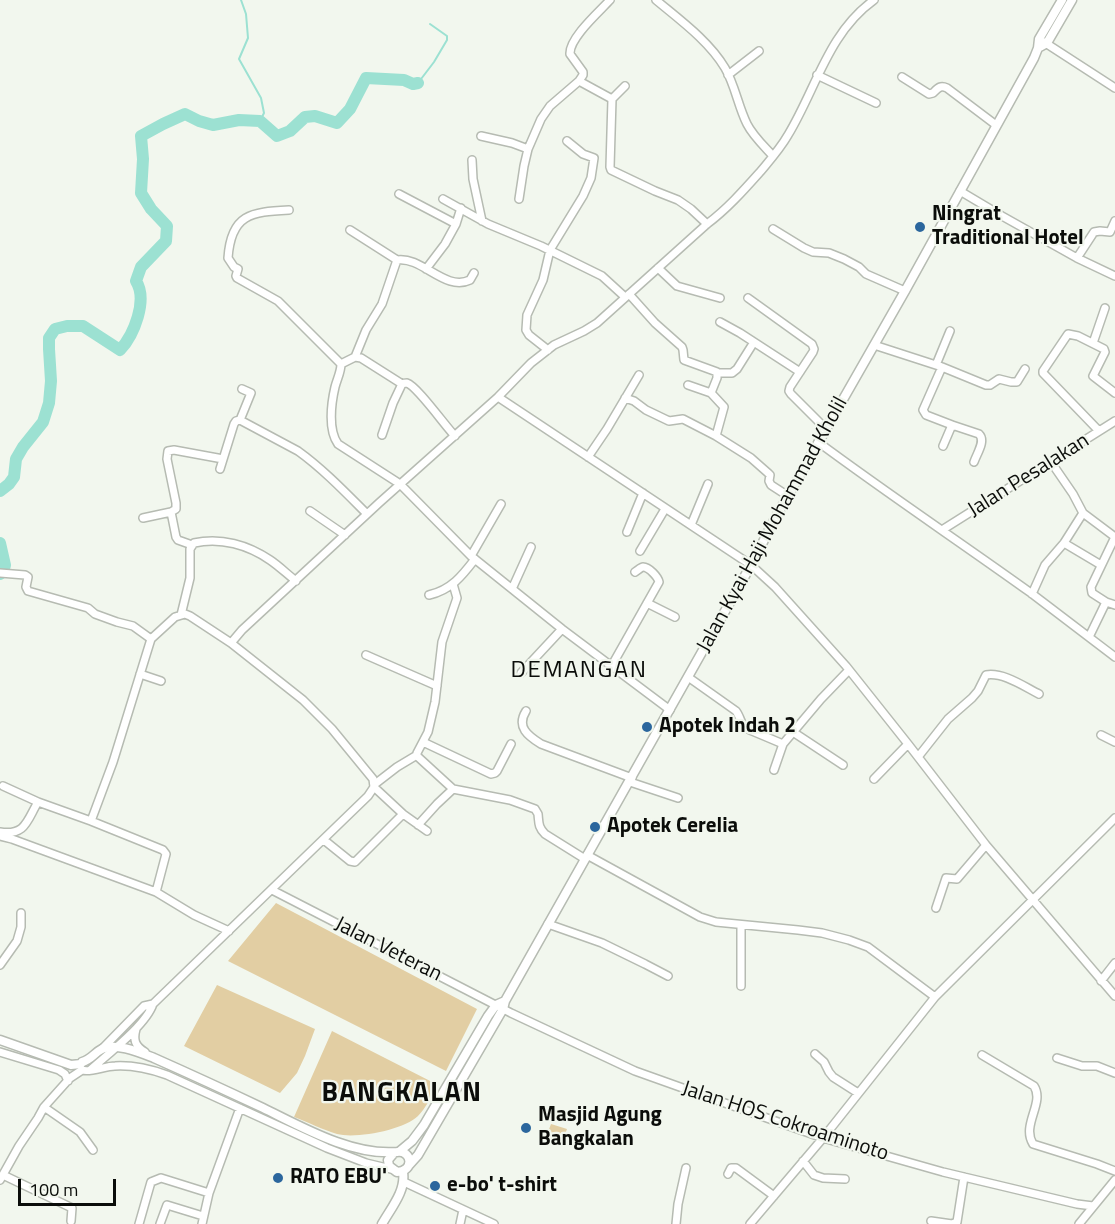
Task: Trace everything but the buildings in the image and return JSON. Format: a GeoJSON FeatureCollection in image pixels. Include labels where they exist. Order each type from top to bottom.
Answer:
{"type":"FeatureCollection","features":[{"type":"Feature","properties":{"kind":"main road"},"geometry":{"type":"LineString","coordinates":[[1042,44],[1062,0]]}},
{"type":"Feature","properties":{"kind":"main road"},"geometry":{"type":"LineString","coordinates":[[1042,44],[1072,0]]}},
{"type":"Feature","properties":{"kind":"main road","name":"Jalan Kyai Haji Mohammad Kholil"},"geometry":{"type":"LineString","coordinates":[[451,1089],[488,1016],[501,1005],[631,780],[1042,44]]}},
{"type":"Feature","properties":{"kind":"main road"},"geometry":{"type":"LineString","coordinates":[[0,1040],[60,1062],[85,1066],[102,1049],[117,1047],[154,1058],[327,1138],[374,1151],[397,1152],[408,1156],[410,1162],[406,1168],[404,1182],[382,1224]]}},
{"type":"Feature","properties":{"kind":"main road"},"geometry":{"type":"LineString","coordinates":[[451,1089],[418,1155],[406,1168],[397,1172],[391,1169],[388,1160],[418,1135],[451,1089]]}},
{"type":"Feature","properties":{"kind":"street"},"geometry":{"type":"LineString","coordinates":[[519,199],[528,149],[541,118],[549,106],[583,75],[570,54],[570,47],[610,0]]}},
{"type":"Feature","properties":{"kind":"street"},"geometry":{"type":"LineString","coordinates":[[656,0],[710,49],[724,67],[747,124],[773,156]]}},
{"type":"Feature","properties":{"kind":"street"},"geometry":{"type":"LineString","coordinates":[[231,643],[242,630],[367,514],[498,397],[531,363],[548,350],[590,328],[738,197],[773,156],[792,129],[836,41],[849,23],[874,0]]}},
{"type":"Feature","properties":{"kind":"street"},"geometry":{"type":"LineString","coordinates":[[1042,44],[1115,88]]}},
{"type":"Feature","properties":{"kind":"street"},"geometry":{"type":"LineString","coordinates":[[728,75],[759,51]]}},
{"type":"Feature","properties":{"kind":"street"},"geometry":{"type":"LineString","coordinates":[[817,75],[876,103]]}},
{"type":"Feature","properties":{"kind":"street"},"geometry":{"type":"LineString","coordinates":[[902,77],[929,94],[941,86],[947,88],[996,125]]}},
{"type":"Feature","properties":{"kind":"street"},"geometry":{"type":"LineString","coordinates":[[579,81],[612,99]]}},
{"type":"Feature","properties":{"kind":"street"},"geometry":{"type":"LineString","coordinates":[[625,86],[612,99],[611,170],[678,200],[707,224]]}},
{"type":"Feature","properties":{"kind":"street"},"geometry":{"type":"LineString","coordinates":[[481,136],[528,149]]}},
{"type":"Feature","properties":{"kind":"street"},"geometry":{"type":"LineString","coordinates":[[567,141],[583,154],[594,158],[610,159]]}},
{"type":"Feature","properties":{"kind":"street"},"geometry":{"type":"LineString","coordinates":[[548,350],[529,335],[525,322],[543,280],[550,250],[583,196],[591,178],[594,158]]}},
{"type":"Feature","properties":{"kind":"street"},"geometry":{"type":"LineString","coordinates":[[472,160],[473,179],[482,221]]}},
{"type":"Feature","properties":{"kind":"street"},"geometry":{"type":"LineString","coordinates":[[960,191],[1077,258],[1115,276]]}},
{"type":"Feature","properties":{"kind":"street"},"geometry":{"type":"LineString","coordinates":[[399,195],[456,224]]}},
{"type":"Feature","properties":{"kind":"street"},"geometry":{"type":"LineString","coordinates":[[443,199],[482,221],[550,250],[602,276],[627,295],[655,324],[682,347],[684,360],[718,373],[732,373],[754,342]]}},
{"type":"Feature","properties":{"kind":"street"},"geometry":{"type":"LineString","coordinates":[[426,269],[445,244],[456,224],[461,208]]}},
{"type":"Feature","properties":{"kind":"street"},"geometry":{"type":"LineString","coordinates":[[289,210],[256,213],[238,222],[234,228],[228,258],[238,269],[237,278],[278,301],[341,364],[335,387],[332,426],[338,444],[400,484],[473,558],[562,629],[670,710]]}},
{"type":"Feature","properties":{"kind":"street"},"geometry":{"type":"LineString","coordinates":[[1077,258],[1094,232],[1110,231],[1115,220]]}},
{"type":"Feature","properties":{"kind":"street"},"geometry":{"type":"LineString","coordinates":[[773,229],[816,253],[830,253],[844,258],[866,274],[904,291]]}},
{"type":"Feature","properties":{"kind":"street"},"geometry":{"type":"LineString","coordinates":[[351,231],[397,260],[404,259],[445,278],[459,282],[467,281],[474,273]]}},
{"type":"Feature","properties":{"kind":"street"},"geometry":{"type":"LineString","coordinates":[[355,357],[366,330],[382,304],[397,260]]}},
{"type":"Feature","properties":{"kind":"street"},"geometry":{"type":"LineString","coordinates":[[658,268],[677,286],[720,298]]}},
{"type":"Feature","properties":{"kind":"street"},"geometry":{"type":"LineString","coordinates":[[748,298],[812,344],[813,352],[789,391],[826,429]]}},
{"type":"Feature","properties":{"kind":"street"},"geometry":{"type":"LineString","coordinates":[[1093,343],[1105,308]]}},
{"type":"Feature","properties":{"kind":"street"},"geometry":{"type":"LineString","coordinates":[[720,322],[800,372]]}},
{"type":"Feature","properties":{"kind":"street"},"geometry":{"type":"LineString","coordinates":[[950,331],[923,410],[926,415],[982,436],[974,462]]}},
{"type":"Feature","properties":{"kind":"street"},"geometry":{"type":"LineString","coordinates":[[1099,431],[1043,372],[1069,333],[1105,350],[1093,376],[1115,393]]}},
{"type":"Feature","properties":{"kind":"street"},"geometry":{"type":"LineString","coordinates":[[874,345],[939,366],[988,386],[999,379],[1017,382],[1025,369]]}},
{"type":"Feature","properties":{"kind":"street"},"geometry":{"type":"LineString","coordinates":[[341,364],[355,357],[361,358],[402,384],[408,383],[456,436]]}},
{"type":"Feature","properties":{"kind":"street"},"geometry":{"type":"LineString","coordinates":[[711,393],[718,373]]}},
{"type":"Feature","properties":{"kind":"street"},"geometry":{"type":"LineString","coordinates":[[588,457],[639,375]]}},
{"type":"Feature","properties":{"kind":"street"},"geometry":{"type":"LineString","coordinates":[[382,435],[393,402],[402,384]]}},
{"type":"Feature","properties":{"kind":"street"},"geometry":{"type":"LineString","coordinates":[[688,385],[711,393],[724,407],[716,436]]}},
{"type":"Feature","properties":{"kind":"street"},"geometry":{"type":"LineString","coordinates":[[220,469],[234,424],[240,420],[251,393],[242,388]]}},
{"type":"Feature","properties":{"kind":"street"},"geometry":{"type":"LineString","coordinates":[[498,397],[751,565],[775,587],[849,670],[986,845],[1115,996]]}},
{"type":"Feature","properties":{"kind":"street"},"geometry":{"type":"LineString","coordinates":[[625,398],[669,421],[683,419],[716,436],[751,458],[770,475],[771,485],[788,496]]}},
{"type":"Feature","properties":{"kind":"street"},"geometry":{"type":"LineString","coordinates":[[240,420],[298,451],[339,485],[367,514]]}},
{"type":"Feature","properties":{"kind":"street","name":"Jalan Pesalakan"},"geometry":{"type":"LineString","coordinates":[[942,530],[1115,421]]}},
{"type":"Feature","properties":{"kind":"street"},"geometry":{"type":"LineString","coordinates":[[942,446],[952,425]]}},
{"type":"Feature","properties":{"kind":"street"},"geometry":{"type":"LineString","coordinates":[[818,442],[1032,594],[1115,657]]}},
{"type":"Feature","properties":{"kind":"street"},"geometry":{"type":"LineString","coordinates":[[143,518],[175,510],[167,459],[168,451],[174,450],[223,459]]}},
{"type":"Feature","properties":{"kind":"street"},"geometry":{"type":"LineString","coordinates":[[1051,462],[1083,513],[1115,537],[1091,587],[1092,591],[1106,602],[1115,605]]}},
{"type":"Feature","properties":{"kind":"street"},"geometry":{"type":"LineString","coordinates":[[691,525],[708,484]]}},
{"type":"Feature","properties":{"kind":"street"},"geometry":{"type":"LineString","coordinates":[[627,532],[643,493]]}},
{"type":"Feature","properties":{"kind":"street"},"geometry":{"type":"LineString","coordinates":[[429,595],[442,591],[460,579],[501,504]]}},
{"type":"Feature","properties":{"kind":"street"},"geometry":{"type":"LineString","coordinates":[[640,551],[665,508]]}},
{"type":"Feature","properties":{"kind":"street"},"geometry":{"type":"LineString","coordinates":[[171,512],[176,537],[192,545]]}},
{"type":"Feature","properties":{"kind":"street"},"geometry":{"type":"LineString","coordinates":[[310,512],[345,535]]}},
{"type":"Feature","properties":{"kind":"street"},"geometry":{"type":"LineString","coordinates":[[1032,594],[1045,565],[1064,543],[1083,513]]}},
{"type":"Feature","properties":{"kind":"street"},"geometry":{"type":"LineString","coordinates":[[181,615],[190,578],[189,549],[198,542],[227,541],[235,544],[270,560],[296,581]]}},
{"type":"Feature","properties":{"kind":"street"},"geometry":{"type":"LineString","coordinates":[[1064,543],[1101,565]]}},
{"type":"Feature","properties":{"kind":"street"},"geometry":{"type":"LineString","coordinates":[[512,589],[531,547]]}},
{"type":"Feature","properties":{"kind":"street"},"geometry":{"type":"LineString","coordinates":[[612,667],[660,579],[644,567],[635,572]]}},
{"type":"Feature","properties":{"kind":"street"},"geometry":{"type":"LineString","coordinates":[[2,573],[25,575],[28,578],[26,587],[28,591],[88,608],[95,614],[133,626],[151,639]]}},
{"type":"Feature","properties":{"kind":"street"},"geometry":{"type":"LineString","coordinates":[[71,1221],[72,1208],[2,1178],[19,1146],[44,1107],[68,1081],[85,1066],[117,1047],[150,1012],[153,1004],[324,840],[375,786],[397,767],[417,755],[428,732],[437,686],[442,642],[457,598],[453,584]]}},
{"type":"Feature","properties":{"kind":"street"},"geometry":{"type":"LineString","coordinates":[[1089,637],[1106,602]]}},
{"type":"Feature","properties":{"kind":"street"},"geometry":{"type":"LineString","coordinates":[[647,603],[675,617]]}},
{"type":"Feature","properties":{"kind":"street"},"geometry":{"type":"LineString","coordinates":[[91,821],[113,762],[151,639],[175,617],[190,615],[231,643],[303,700],[322,718],[373,779],[375,786],[404,814],[427,831]]}},
{"type":"Feature","properties":{"kind":"street"},"geometry":{"type":"LineString","coordinates":[[521,673],[562,629]]}},
{"type":"Feature","properties":{"kind":"street"},"geometry":{"type":"LineString","coordinates":[[366,655],[437,686]]}},
{"type":"Feature","properties":{"kind":"street"},"geometry":{"type":"LineString","coordinates":[[774,770],[783,744],[849,670]]}},
{"type":"Feature","properties":{"kind":"street"},"geometry":{"type":"LineString","coordinates":[[140,674],[161,681]]}},
{"type":"Feature","properties":{"kind":"street"},"geometry":{"type":"LineString","coordinates":[[918,757],[948,718],[978,691],[986,675],[1002,676],[1039,694]]}},
{"type":"Feature","properties":{"kind":"street"},"geometry":{"type":"LineString","coordinates":[[688,677],[736,711],[743,726],[783,744]]}},
{"type":"Feature","properties":{"kind":"street"},"geometry":{"type":"LineString","coordinates":[[526,711],[522,716],[523,728],[528,736],[541,744],[678,798]]}},
{"type":"Feature","properties":{"kind":"street"},"geometry":{"type":"LineString","coordinates":[[793,732],[843,765]]}},
{"type":"Feature","properties":{"kind":"street"},"geometry":{"type":"LineString","coordinates":[[1101,735],[1115,742]]}},
{"type":"Feature","properties":{"kind":"street"},"geometry":{"type":"LineString","coordinates":[[423,742],[491,774],[497,771],[511,744]]}},
{"type":"Feature","properties":{"kind":"street"},"geometry":{"type":"LineString","coordinates":[[874,779],[908,744]]}},
{"type":"Feature","properties":{"kind":"street"},"geometry":{"type":"LineString","coordinates":[[417,755],[453,789],[510,800],[535,810],[538,814],[538,826],[545,834],[700,917],[716,922],[822,933],[868,947],[935,997]]}},
{"type":"Feature","properties":{"kind":"street"},"geometry":{"type":"LineString","coordinates":[[3,786],[165,852],[156,892]]}},
{"type":"Feature","properties":{"kind":"street"},"geometry":{"type":"LineString","coordinates":[[418,825],[453,789]]}},
{"type":"Feature","properties":{"kind":"street"},"geometry":{"type":"LineString","coordinates":[[0,834],[20,830],[25,826],[38,802]]}},
{"type":"Feature","properties":{"kind":"street"},"geometry":{"type":"LineString","coordinates":[[324,840],[350,861],[355,862],[404,814]]}},
{"type":"Feature","properties":{"kind":"street"},"geometry":{"type":"LineString","coordinates":[[750,1224],[823,1138],[935,997],[1115,818]]}},
{"type":"Feature","properties":{"kind":"street"},"geometry":{"type":"LineString","coordinates":[[0,834],[156,892],[194,915],[229,931]]}},
{"type":"Feature","properties":{"kind":"street"},"geometry":{"type":"LineString","coordinates":[[936,908],[946,878],[957,879],[986,845]]}},
{"type":"Feature","properties":{"kind":"street","name":"Jalan Veteran"},"geometry":{"type":"LineString","coordinates":[[272,890],[501,1005]]}},
{"type":"Feature","properties":{"kind":"street"},"geometry":{"type":"LineString","coordinates":[[0,965],[17,941],[21,927],[21,913]]}},
{"type":"Feature","properties":{"kind":"street"},"geometry":{"type":"LineString","coordinates":[[548,924],[602,943],[668,976]]}},
{"type":"Feature","properties":{"kind":"street"},"geometry":{"type":"LineString","coordinates":[[741,925],[741,986]]}},
{"type":"Feature","properties":{"kind":"street"},"geometry":{"type":"LineString","coordinates":[[1101,981],[1115,963]]}},
{"type":"Feature","properties":{"kind":"street"},"geometry":{"type":"LineString","coordinates":[[102,1049],[144,1006],[153,1004]]}},
{"type":"Feature","properties":{"kind":"street","name":"Jalan HOS Cokroaminoto"},"geometry":{"type":"LineString","coordinates":[[501,1005],[580,1046],[635,1071],[823,1138],[964,1177],[1094,1206]]}},
{"type":"Feature","properties":{"kind":"street"},"geometry":{"type":"LineString","coordinates":[[137,1027],[134,1036],[135,1044],[154,1058]]}},
{"type":"Feature","properties":{"kind":"street"},"geometry":{"type":"LineString","coordinates":[[0,1052],[59,1070],[65,1074],[68,1081]]}},
{"type":"Feature","properties":{"kind":"street"},"geometry":{"type":"LineString","coordinates":[[815,1054],[824,1062],[833,1077],[858,1093]]}},
{"type":"Feature","properties":{"kind":"street"},"geometry":{"type":"LineString","coordinates":[[982,1055],[1034,1086],[1037,1091],[1038,1097],[1029,1135],[1033,1144],[1115,1171]]}},
{"type":"Feature","properties":{"kind":"street"},"geometry":{"type":"LineString","coordinates":[[1057,1058],[1082,1066],[1097,1066],[1115,1073]]}},
{"type":"Feature","properties":{"kind":"street"},"geometry":{"type":"LineString","coordinates":[[85,1066],[142,1067],[167,1075],[327,1148],[366,1163],[391,1169]]}},
{"type":"Feature","properties":{"kind":"street"},"geometry":{"type":"LineString","coordinates":[[44,1107],[80,1132],[93,1150]]}},
{"type":"Feature","properties":{"kind":"street"},"geometry":{"type":"LineString","coordinates":[[202,1224],[209,1193],[240,1107]]}},
{"type":"Feature","properties":{"kind":"street"},"geometry":{"type":"LineString","coordinates":[[803,1161],[814,1175],[823,1178],[845,1179]]}},
{"type":"Feature","properties":{"kind":"street"},"geometry":{"type":"LineString","coordinates":[[676,1224],[686,1168]]}},
{"type":"Feature","properties":{"kind":"street"},"geometry":{"type":"LineString","coordinates":[[728,1174],[731,1168],[736,1168],[774,1196]]}},
{"type":"Feature","properties":{"kind":"street"},"geometry":{"type":"LineString","coordinates":[[931,1221],[952,1224],[957,1222],[964,1177]]}},
{"type":"Feature","properties":{"kind":"street"},"geometry":{"type":"LineString","coordinates":[[138,1224],[153,1180],[161,1178],[209,1193]]}},
{"type":"Feature","properties":{"kind":"street"},"geometry":{"type":"LineString","coordinates":[[1079,1224],[1115,1180]]}},
{"type":"Feature","properties":{"kind":"street"},"geometry":{"type":"LineString","coordinates":[[404,1182],[494,1224]]}},
{"type":"Feature","properties":{"kind":"street"},"geometry":{"type":"LineString","coordinates":[[1077,1204],[1085,1217]]}},
{"type":"Feature","properties":{"kind":"street"},"geometry":{"type":"LineString","coordinates":[[160,1224],[167,1205],[203,1216]]}},
{"type":"Feature","properties":{"kind":"street"},"geometry":{"type":"LineString","coordinates":[[460,1224],[464,1210]]}},
{"type":"Feature","properties":{"kind":"shaded area"},"geometry":{"type":"Polygon","coordinates":[[[276,903],[477,1009],[446,1071],[228,961],[276,903]]]}},
{"type":"Feature","properties":{"kind":"shaded area"},"geometry":{"type":"Polygon","coordinates":[[[217,985],[315,1029],[297,1073],[280,1093],[184,1046],[217,985]]]}},
{"type":"Feature","properties":{"kind":"shaded area"},"geometry":{"type":"Polygon","coordinates":[[[332,1031],[438,1085],[418,1116],[391,1129],[356,1135],[337,1134],[294,1117],[332,1031]]]}},
{"type":"Feature","properties":{"kind":"shaded area"},"geometry":{"type":"Polygon","coordinates":[[[551,1124],[567,1129],[561,1145],[545,1140],[551,1124]]]}},
{"type":"Feature","properties":{"kind":"waterway"},"geometry":{"type":"LineString","coordinates":[[241,0],[246,14],[248,38],[239,59],[261,98],[264,113],[260,121]]}},
{"type":"Feature","properties":{"kind":"waterway"},"geometry":{"type":"LineString","coordinates":[[418,83],[447,40],[447,36],[430,24]]}},
{"type":"Feature","properties":{"kind":"waterway"},"geometry":{"type":"LineString","coordinates":[[0,491],[14,477],[16,459],[43,422],[49,403],[51,381],[49,338],[55,329],[83,326],[120,350],[130,336],[138,317],[141,298],[136,281],[141,267],[166,241],[167,226],[151,209],[141,193],[143,159],[141,136],[185,114],[213,125],[239,120],[260,121],[277,136],[290,131],[305,117],[315,116],[337,123],[350,109],[366,78],[418,83]]}},
{"type":"Feature","properties":{"kind":"waterway"},"geometry":{"type":"LineString","coordinates":[[0,543],[5,565],[0,574]]}},
{"type":"Feature","properties":{"kind":"place","name":"Ningrat Traditional Hotel"},"geometry":{"type":"Point","coordinates":[920,227]}},
{"type":"Feature","properties":{"kind":"place","name":"Apotek Indah 2"},"geometry":{"type":"Point","coordinates":[647,727]}},
{"type":"Feature","properties":{"kind":"place","name":"Apotek Cerelia"},"geometry":{"type":"Point","coordinates":[595,827]}},
{"type":"Feature","properties":{"kind":"place","name":"Masjid Agung Bangkalan"},"geometry":{"type":"Point","coordinates":[526,1128]}},
{"type":"Feature","properties":{"kind":"place","name":"RATO EBU'"},"geometry":{"type":"Point","coordinates":[278,1178]}},
{"type":"Feature","properties":{"kind":"place","name":"e-bo' t-shirt"},"geometry":{"type":"Point","coordinates":[435,1186]}},
{"type":"Feature","properties":{"kind":"district","name":"DEMANGAN"},"geometry":{"type":"Point","coordinates":[579,671]}},
{"type":"Feature","properties":{"kind":"district","name":"BANGKALAN"},"geometry":{"type":"Point","coordinates":[402,1094]}}]}
